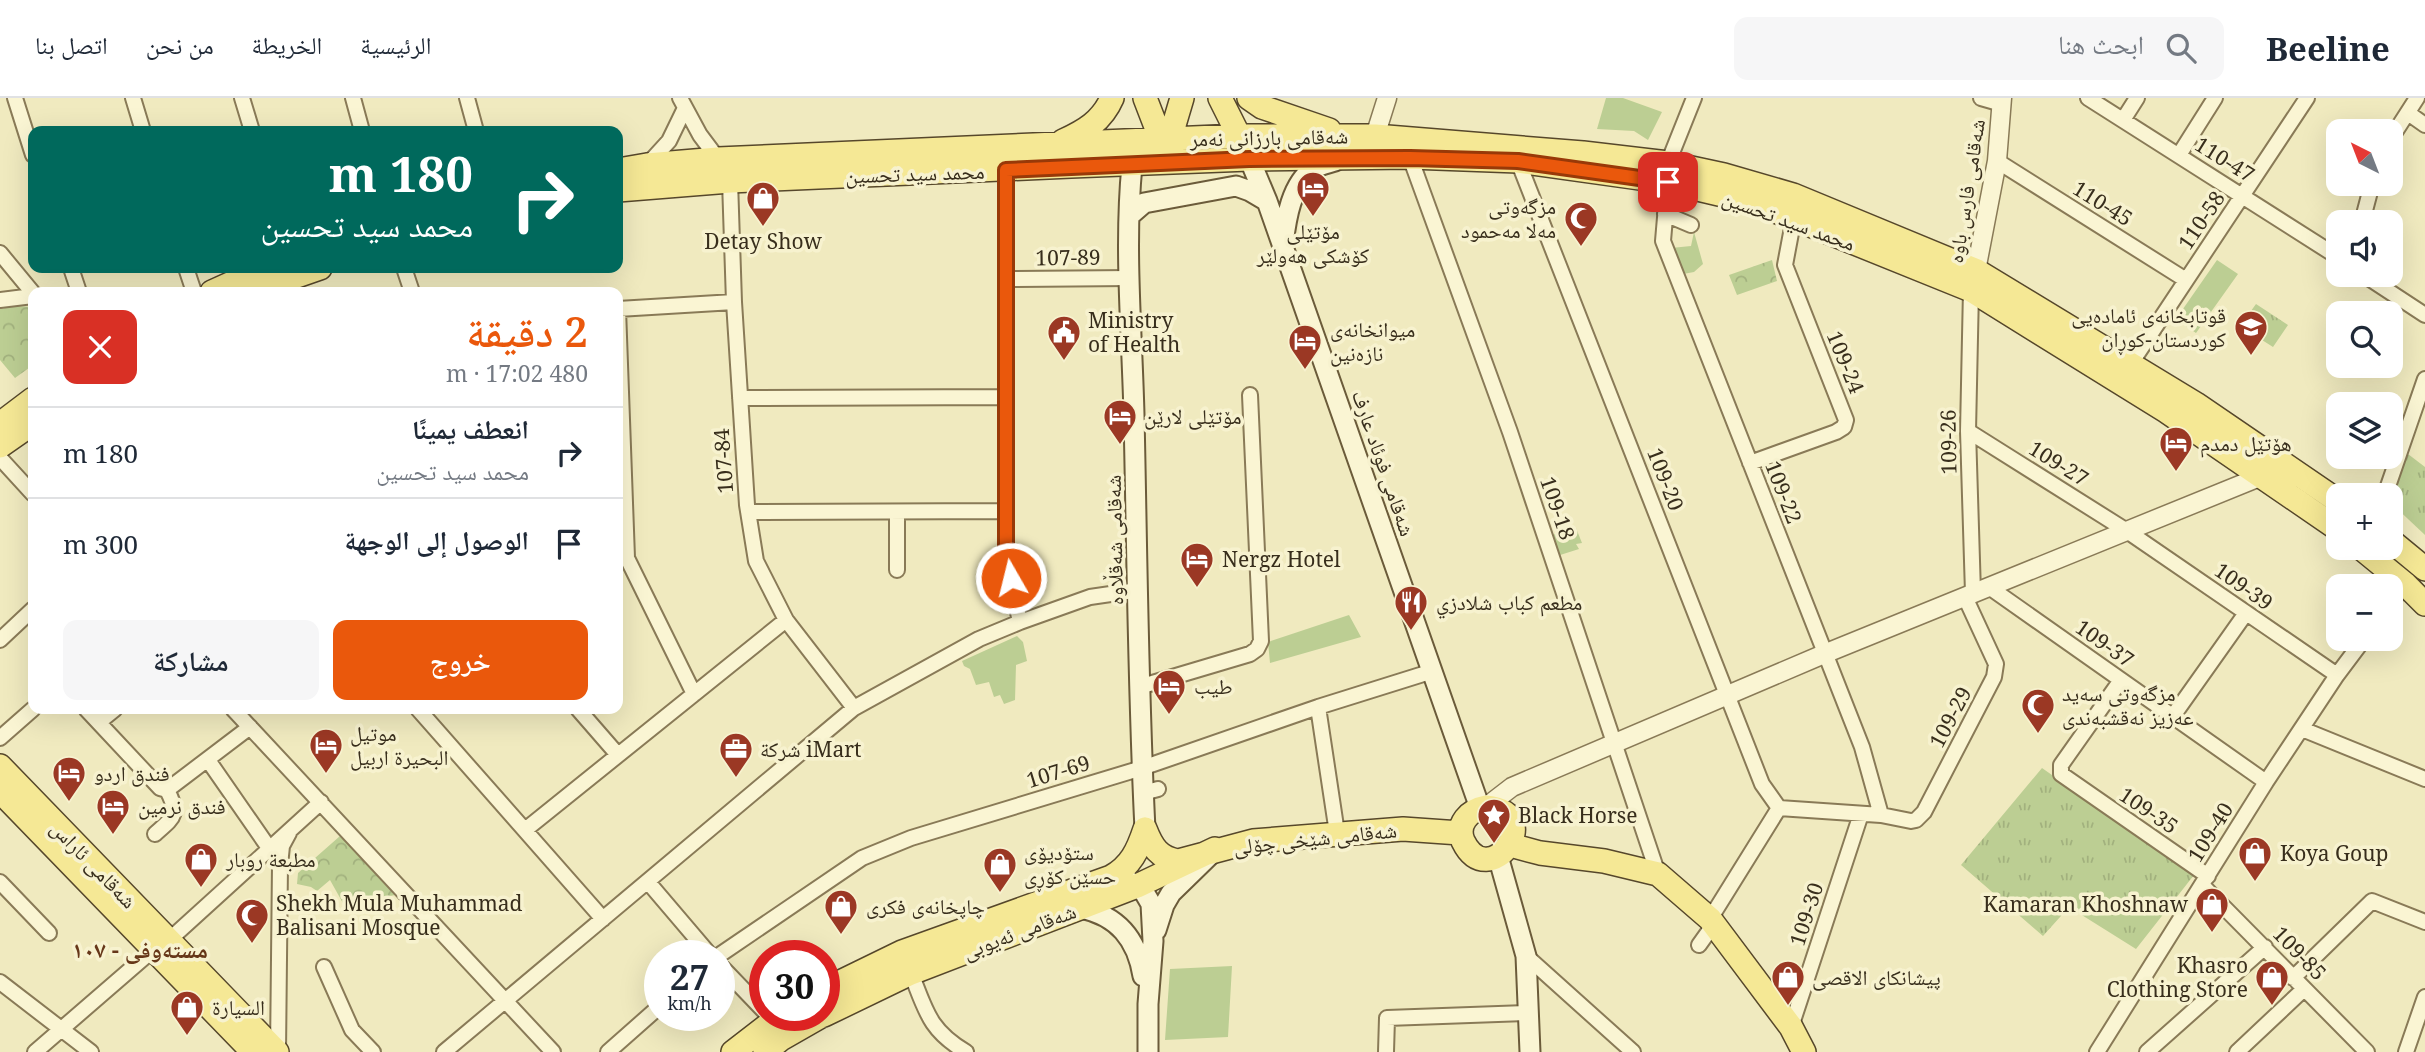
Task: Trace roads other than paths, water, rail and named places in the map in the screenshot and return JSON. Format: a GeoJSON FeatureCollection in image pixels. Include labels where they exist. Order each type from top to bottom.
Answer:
{"type":"FeatureCollection","features":[{"type":"Feature","properties":{"kind":"main road"},"geometry":{"type":"LineString","coordinates":[[1052,146],[1091,126],[1107,109],[1112,98]]}},
{"type":"Feature","properties":{"kind":"main road"},"geometry":{"type":"LineString","coordinates":[[1144,98],[1165,139],[1179,150],[1196,157],[1223,161]]}},
{"type":"Feature","properties":{"kind":"main road"},"geometry":{"type":"LineString","coordinates":[[1132,165],[1144,98]]}},
{"type":"Feature","properties":{"kind":"main road"},"geometry":{"type":"LineString","coordinates":[[1132,165],[1158,148],[1165,139],[1174,125],[1182,98]]}},
{"type":"Feature","properties":{"kind":"main road"},"geometry":{"type":"LineString","coordinates":[[1220,98],[1239,136]]}},
{"type":"Feature","properties":{"kind":"main road"},"geometry":{"type":"LineString","coordinates":[[1249,98],[1262,107],[1349,136]]}},
{"type":"Feature","properties":{"kind":"main road","name":"شەقامی فوئاد عارف"},"geometry":{"type":"LineString","coordinates":[[1239,136],[1267,201],[1483,807]]}},
{"type":"Feature","properties":{"kind":"main road","name":"شەقامی بارزانی نەمر"},"geometry":{"type":"LineString","coordinates":[[623,169],[718,159],[1165,139],[1375,136],[1583,152],[1668,172],[1724,175],[1793,195],[1974,281],[2130,365],[2196,404],[2326,493]]}},
{"type":"Feature","properties":{"kind":"main road","name":"محمد سید تحسین"},"geometry":{"type":"LineString","coordinates":[[623,190],[730,181],[1249,159],[1410,158],[1518,161],[1668,172],[1974,281],[2326,521]]}},
{"type":"Feature","properties":{"kind":"main road"},"geometry":{"type":"LineString","coordinates":[[1282,245],[1296,191],[1314,168],[1341,159]]}},
{"type":"Feature","properties":{"kind":"main road","name":"شەقامی شەقڵاوە"},"geometry":{"type":"LineString","coordinates":[[1132,165],[1129,216],[1139,687],[1142,768],[1151,791],[1146,829]]}},
{"type":"Feature","properties":{"kind":"main road"},"geometry":{"type":"LineString","coordinates":[[1129,216],[1144,202],[1236,186],[1267,201]]}},
{"type":"Feature","properties":{"kind":"main road"},"geometry":{"type":"LineString","coordinates":[[223,287],[254,273]]}},
{"type":"Feature","properties":{"kind":"main road"},"geometry":{"type":"LineString","coordinates":[[265,287],[306,273]]}},
{"type":"Feature","properties":{"kind":"main road"},"geometry":{"type":"LineString","coordinates":[[0,424],[28,403]]}},
{"type":"Feature","properties":{"kind":"main road"},"geometry":{"type":"LineString","coordinates":[[0,446],[28,426]]}},
{"type":"Feature","properties":{"kind":"main road"},"geometry":{"type":"LineString","coordinates":[[2403,551],[2425,569]]}},
{"type":"Feature","properties":{"kind":"main road"},"geometry":{"type":"LineString","coordinates":[[2376,560],[2425,604]]}},
{"type":"Feature","properties":{"kind":"main road","name":"شەقامی ئاراس"},"geometry":{"type":"LineString","coordinates":[[0,766],[253,1052]]}},
{"type":"Feature","properties":{"kind":"main road","name":"شەقامی ئاراس"},"geometry":{"type":"LineString","coordinates":[[0,791],[278,1052]]}},
{"type":"Feature","properties":{"kind":"main road"},"geometry":{"type":"LineString","coordinates":[[1530,1052],[1526,956],[1504,851],[1513,830],[1501,810],[1483,807],[1469,814],[1460,828],[1466,846],[1477,856],[1489,858],[1504,851],[1540,853],[1604,860],[1658,874],[1712,922],[1791,1027],[1804,1052]]}},
{"type":"Feature","properties":{"kind":"main road","name":"شەقامی شێخی چۆلی"},"geometry":{"type":"LineString","coordinates":[[1146,829],[1153,847],[1169,859],[1178,860],[1270,831],[1337,833],[1418,829],[1460,833]]}},
{"type":"Feature","properties":{"kind":"main road","name":"شەقامی ئەیوبی"},"geometry":{"type":"LineString","coordinates":[[840,982],[902,952],[1119,873],[1132,859],[1146,829]]}},
{"type":"Feature","properties":{"kind":"main road"},"geometry":{"type":"LineString","coordinates":[[1153,941],[1171,892],[1215,849]]}},
{"type":"Feature","properties":{"kind":"main road","name":"شەقامی ئەیوبی"},"geometry":{"type":"LineString","coordinates":[[840,1007],[911,973],[1137,886],[1215,849]]}},
{"type":"Feature","properties":{"kind":"main road"},"geometry":{"type":"LineString","coordinates":[[1107,879],[1125,879],[1144,892],[1151,904],[1153,941],[1148,1004],[1148,1052]]}},
{"type":"Feature","properties":{"kind":"main road"},"geometry":{"type":"LineString","coordinates":[[1081,908],[1110,917],[1131,938],[1138,952],[1148,1004]]}},
{"type":"Feature","properties":{"kind":"main road"},"geometry":{"type":"LineString","coordinates":[[733,1052],[755,1031]]}},
{"type":"Feature","properties":{"kind":"main road","name":"شەقامی ئەیوبی"},"geometry":{"type":"LineString","coordinates":[[765,1052],[795,1031]]}},
{"type":"Feature","properties":{"kind":"street"},"geometry":{"type":"LineString","coordinates":[[15,98],[28,139]]}},
{"type":"Feature","properties":{"kind":"street"},"geometry":{"type":"LineString","coordinates":[[133,98],[142,126]]}},
{"type":"Feature","properties":{"kind":"street"},"geometry":{"type":"LineString","coordinates":[[242,98],[250,126]]}},
{"type":"Feature","properties":{"kind":"street"},"geometry":{"type":"LineString","coordinates":[[353,98],[361,126]]}},
{"type":"Feature","properties":{"kind":"street"},"geometry":{"type":"LineString","coordinates":[[467,98],[475,126]]}},
{"type":"Feature","properties":{"kind":"street"},"geometry":{"type":"LineString","coordinates":[[1375,136],[1387,98]]}},
{"type":"Feature","properties":{"kind":"street","name":"109-22"},"geometry":{"type":"LineString","coordinates":[[1694,98],[1668,172],[1663,241],[1862,747],[1881,816]]}},
{"type":"Feature","properties":{"kind":"street"},"geometry":{"type":"LineString","coordinates":[[1981,98],[2002,101]]}},
{"type":"Feature","properties":{"kind":"street","name":"110-47"},"geometry":{"type":"LineString","coordinates":[[2088,98],[2326,249]]}},
{"type":"Feature","properties":{"kind":"street"},"geometry":{"type":"LineString","coordinates":[[2123,120],[2137,98]]}},
{"type":"Feature","properties":{"kind":"street"},"geometry":{"type":"LineString","coordinates":[[2179,155],[2215,98]]}},
{"type":"Feature","properties":{"kind":"street","name":"110-58"},"geometry":{"type":"LineString","coordinates":[[2130,365],[2307,98]]}},
{"type":"Feature","properties":{"kind":"street"},"geometry":{"type":"LineString","coordinates":[[2403,119],[2417,98]]}},
{"type":"Feature","properties":{"kind":"street","name":"شەقامی فارس باوە"},"geometry":{"type":"LineString","coordinates":[[1974,281],[1997,161],[2002,101]]}},
{"type":"Feature","properties":{"kind":"street"},"geometry":{"type":"LineString","coordinates":[[682,103],[700,135],[718,159]]}},
{"type":"Feature","properties":{"kind":"street"},"geometry":{"type":"LineString","coordinates":[[647,165],[668,141],[682,103]]}},
{"type":"Feature","properties":{"kind":"street"},"geometry":{"type":"LineString","coordinates":[[2407,113],[2425,125]]}},
{"type":"Feature","properties":{"kind":"street","name":"109-18"},"geometry":{"type":"LineString","coordinates":[[1410,158],[1502,407],[1658,874]]}},
{"type":"Feature","properties":{"kind":"street","name":"109-20"},"geometry":{"type":"LineString","coordinates":[[1518,161],[1762,784],[1779,808]]}},
{"type":"Feature","properties":{"kind":"street","name":"110-45"},"geometry":{"type":"LineString","coordinates":[[1997,161],[2186,280]]}},
{"type":"Feature","properties":{"kind":"street"},"geometry":{"type":"LineString","coordinates":[[1006,170],[1006,556],[1020,622]]}},
{"type":"Feature","properties":{"kind":"street","name":"107-84"},"geometry":{"type":"LineString","coordinates":[[730,181],[740,398],[748,512],[756,561],[786,620],[855,708]]}},
{"type":"Feature","properties":{"kind":"street"},"geometry":{"type":"LineString","coordinates":[[1665,214],[1690,225]]}},
{"type":"Feature","properties":{"kind":"street","name":"109-24"},"geometry":{"type":"LineString","coordinates":[[1751,463],[1836,432],[1844,428],[1846,420],[1785,265],[1794,217]]}},
{"type":"Feature","properties":{"kind":"street"},"geometry":{"type":"LineString","coordinates":[[0,253],[28,289]]}},
{"type":"Feature","properties":{"kind":"street","name":"107-89"},"geometry":{"type":"LineString","coordinates":[[1006,279],[1130,278]]}},
{"type":"Feature","properties":{"kind":"street","name":"109-26"},"geometry":{"type":"LineString","coordinates":[[1974,281],[1968,431],[1976,592]]}},
{"type":"Feature","properties":{"kind":"street"},"geometry":{"type":"LineString","coordinates":[[2382,287],[2425,315]]}},
{"type":"Feature","properties":{"kind":"street"},"geometry":{"type":"LineString","coordinates":[[0,300],[28,296]]}},
{"type":"Feature","properties":{"kind":"street"},"geometry":{"type":"LineString","coordinates":[[623,309],[734,302]]}},
{"type":"Feature","properties":{"kind":"street"},"geometry":{"type":"LineString","coordinates":[[2389,483],[2425,379]]}},
{"type":"Feature","properties":{"kind":"street"},"geometry":{"type":"LineString","coordinates":[[1139,687],[1250,653],[1257,649],[1261,641],[1250,395]]}},
{"type":"Feature","properties":{"kind":"street"},"geometry":{"type":"LineString","coordinates":[[740,398],[1005,397]]}},
{"type":"Feature","properties":{"kind":"street","name":"109-27"},"geometry":{"type":"LineString","coordinates":[[1968,431],[2127,531]]}},
{"type":"Feature","properties":{"kind":"street"},"geometry":{"type":"LineString","coordinates":[[0,458],[28,489]]}},
{"type":"Feature","properties":{"kind":"street"},"geometry":{"type":"LineString","coordinates":[[1483,807],[1512,787],[1824,654],[2262,476]]}},
{"type":"Feature","properties":{"kind":"street"},"geometry":{"type":"LineString","coordinates":[[748,512],[1006,511]]}},
{"type":"Feature","properties":{"kind":"street"},"geometry":{"type":"LineString","coordinates":[[897,512],[897,570]]}},
{"type":"Feature","properties":{"kind":"street","name":"109-39"},"geometry":{"type":"LineString","coordinates":[[2127,531],[2337,675]]}},
{"type":"Feature","properties":{"kind":"street"},"geometry":{"type":"LineString","coordinates":[[623,560],[694,694]]}},
{"type":"Feature","properties":{"kind":"street"},"geometry":{"type":"LineString","coordinates":[[444,1052],[855,708],[979,639],[1090,597],[1138,590]]}},
{"type":"Feature","properties":{"kind":"street","name":"109-37"},"geometry":{"type":"LineString","coordinates":[[1976,592],[2121,680],[2266,782]]}},
{"type":"Feature","properties":{"kind":"street","name":"109-29"},"geometry":{"type":"LineString","coordinates":[[1779,808],[1911,821],[1924,812],[1994,677],[1997,664],[1976,592]]}},
{"type":"Feature","properties":{"kind":"street"},"geometry":{"type":"LineString","coordinates":[[2173,716],[2246,612]]}},
{"type":"Feature","properties":{"kind":"street"},"geometry":{"type":"LineString","coordinates":[[0,640],[28,614]]}},
{"type":"Feature","properties":{"kind":"street"},"geometry":{"type":"LineString","coordinates":[[525,831],[786,620]]}},
{"type":"Feature","properties":{"kind":"street","name":"109-40"},"geometry":{"type":"LineString","coordinates":[[2101,1050],[2266,782],[2355,651]]}},
{"type":"Feature","properties":{"kind":"street","name":"107-69"},"geometry":{"type":"LineString","coordinates":[[735,944],[862,858],[911,838],[1142,768],[1318,707],[1433,671]]}},
{"type":"Feature","properties":{"kind":"street","name":"109-35"},"geometry":{"type":"LineString","coordinates":[[2121,680],[2061,765],[2061,774],[2205,881]]}},
{"type":"Feature","properties":{"kind":"street"},"geometry":{"type":"LineString","coordinates":[[1318,707],[1337,833]]}},
{"type":"Feature","properties":{"kind":"street"},"geometry":{"type":"LineString","coordinates":[[0,738],[28,713]]}},
{"type":"Feature","properties":{"kind":"street"},"geometry":{"type":"LineString","coordinates":[[91,714],[160,788],[167,790]]}},
{"type":"Feature","properties":{"kind":"street"},"geometry":{"type":"LineString","coordinates":[[99,722],[109,714]]}},
{"type":"Feature","properties":{"kind":"street"},"geometry":{"type":"LineString","coordinates":[[238,714],[553,1052]]}},
{"type":"Feature","properties":{"kind":"street"},"geometry":{"type":"LineString","coordinates":[[422,714],[603,919]]}},
{"type":"Feature","properties":{"kind":"street"},"geometry":{"type":"LineString","coordinates":[[582,714],[618,755]]}},
{"type":"Feature","properties":{"kind":"street"},"geometry":{"type":"LineString","coordinates":[[167,790],[250,727]]}},
{"type":"Feature","properties":{"kind":"street"},"geometry":{"type":"LineString","coordinates":[[2302,729],[2425,779]]}},
{"type":"Feature","properties":{"kind":"street"},"geometry":{"type":"LineString","coordinates":[[208,760],[269,848]]}},
{"type":"Feature","properties":{"kind":"street"},"geometry":{"type":"LineString","coordinates":[[155,834],[173,818],[175,811],[167,790]]}},
{"type":"Feature","properties":{"kind":"street"},"geometry":{"type":"LineString","coordinates":[[35,1052],[161,945],[321,802]]}},
{"type":"Feature","properties":{"kind":"street"},"geometry":{"type":"LineString","coordinates":[[1699,945],[1779,808]]}},
{"type":"Feature","properties":{"kind":"street","name":"109-30"},"geometry":{"type":"LineString","coordinates":[[1791,1027],[1861,814]]}},
{"type":"Feature","properties":{"kind":"street"},"geometry":{"type":"LineString","coordinates":[[278,1052],[279,865],[282,846],[289,833]]}},
{"type":"Feature","properties":{"kind":"street","name":"109-85"},"geometry":{"type":"LineString","coordinates":[[2205,881],[2293,978],[2367,1052]]}},
{"type":"Feature","properties":{"kind":"street"},"geometry":{"type":"LineString","coordinates":[[0,882],[49,933]]}},
{"type":"Feature","properties":{"kind":"street"},"geometry":{"type":"LineString","coordinates":[[648,882],[697,940]]}},
{"type":"Feature","properties":{"kind":"street"},"geometry":{"type":"LineString","coordinates":[[2293,978],[2372,901],[2425,922]]}},
{"type":"Feature","properties":{"kind":"street"},"geometry":{"type":"LineString","coordinates":[[2147,1052],[2264,947]]}},
{"type":"Feature","properties":{"kind":"street"},"geometry":{"type":"LineString","coordinates":[[1526,956],[1633,1052]]}},
{"type":"Feature","properties":{"kind":"street"},"geometry":{"type":"LineString","coordinates":[[324,967],[352,1030],[373,1052]]}},
{"type":"Feature","properties":{"kind":"street"},"geometry":{"type":"LineString","coordinates":[[911,973],[930,1020],[938,1032],[966,1052]]}},
{"type":"Feature","properties":{"kind":"street"},"geometry":{"type":"LineString","coordinates":[[735,980],[749,994]]}},
{"type":"Feature","properties":{"kind":"street"},"geometry":{"type":"LineString","coordinates":[[0,982],[91,1052]]}},
{"type":"Feature","properties":{"kind":"street"},"geometry":{"type":"LineString","coordinates":[[2237,1052],[2304,989]]}},
{"type":"Feature","properties":{"kind":"street"},"geometry":{"type":"LineString","coordinates":[[2406,1052],[2425,997]]}},
{"type":"Feature","properties":{"kind":"street"},"geometry":{"type":"LineString","coordinates":[[1385,1052],[1387,1018],[1529,1013]]}},
{"type":"Feature","properties":{"kind":"street"},"geometry":{"type":"LineString","coordinates":[[608,1052],[644,1020]]}},
{"type":"Feature","properties":{"kind":"place","name":"مۆتێلی کۆشکی ھەولێر"},"geometry":{"type":"Point","coordinates":[1313,218]}},
{"type":"Feature","properties":{"kind":"place","name":"Detay Show"},"geometry":{"type":"Point","coordinates":[763,228]}},
{"type":"Feature","properties":{"kind":"place","name":"مزگەوتی مەلا مەحمود"},"geometry":{"type":"Point","coordinates":[1581,248]}},
{"type":"Feature","properties":{"kind":"place","name":"قوتابخانەی ئامادەیی کوردستان-کوڕان"},"geometry":{"type":"Point","coordinates":[2251,357]}},
{"type":"Feature","properties":{"kind":"place","name":"Ministry of Health"},"geometry":{"type":"Point","coordinates":[1064,362]}},
{"type":"Feature","properties":{"kind":"place","name":"میوانخانەی نازەنین"},"geometry":{"type":"Point","coordinates":[1305,371]}},
{"type":"Feature","properties":{"kind":"place","name":"مۆتێلی لارێن"},"geometry":{"type":"Point","coordinates":[1120,446]}},
{"type":"Feature","properties":{"kind":"place","name":"هۆتێل دمدم"},"geometry":{"type":"Point","coordinates":[2176,473]}},
{"type":"Feature","properties":{"kind":"place","name":"Nergz Hotel"},"geometry":{"type":"Point","coordinates":[1197,589]}},
{"type":"Feature","properties":{"kind":"place","name":"مطعم كباب شلادزي"},"geometry":{"type":"Point","coordinates":[1411,632]}},
{"type":"Feature","properties":{"kind":"place","name":"طيب"},"geometry":{"type":"Point","coordinates":[1169,716]}},
{"type":"Feature","properties":{"kind":"place","name":"مزگەوتی سەید عەزیز نەقشبەندی"},"geometry":{"type":"Point","coordinates":[2038,735]}},
{"type":"Feature","properties":{"kind":"place","name":"موتيل البحيرة اربيل"},"geometry":{"type":"Point","coordinates":[326,775]}},
{"type":"Feature","properties":{"kind":"place","name":"شركة iMart"},"geometry":{"type":"Point","coordinates":[736,779]}},
{"type":"Feature","properties":{"kind":"place","name":"فندق اردو"},"geometry":{"type":"Point","coordinates":[69,803]}},
{"type":"Feature","properties":{"kind":"place","name":"فندق نرمين"},"geometry":{"type":"Point","coordinates":[113,836]}},
{"type":"Feature","properties":{"kind":"place","name":"Black Horse"},"geometry":{"type":"Point","coordinates":[1494,845]}},
{"type":"Feature","properties":{"kind":"place","name":"Koya Goup"},"geometry":{"type":"Point","coordinates":[2255,883]}},
{"type":"Feature","properties":{"kind":"place","name":"مطبعة روبار"},"geometry":{"type":"Point","coordinates":[201,889]}},
{"type":"Feature","properties":{"kind":"place","name":"ستۆدیۆی حسێن کۆڕی"},"geometry":{"type":"Point","coordinates":[1000,894]}},
{"type":"Feature","properties":{"kind":"place","name":"Kamaran Khoshnaw"},"geometry":{"type":"Point","coordinates":[2212,934]}},
{"type":"Feature","properties":{"kind":"place","name":"چاپخانەی فکری"},"geometry":{"type":"Point","coordinates":[841,936]}},
{"type":"Feature","properties":{"kind":"place","name":"Shekh Mula Muhammad Balisani Mosque"},"geometry":{"type":"Point","coordinates":[252,945]}},
{"type":"Feature","properties":{"kind":"place","name":"پيشانكاى الاقصى"},"geometry":{"type":"Point","coordinates":[1788,1007]}},
{"type":"Feature","properties":{"kind":"place","name":"Khasro Clothing Store"},"geometry":{"type":"Point","coordinates":[2272,1007]}},
{"type":"Feature","properties":{"kind":"place","name":"السيارة"},"geometry":{"type":"Point","coordinates":[187,1037]}},
{"type":"Feature","properties":{"kind":"district","name":"مستەوفی - ١٠٧"},"geometry":{"type":"Point","coordinates":[140,949]}}]}
